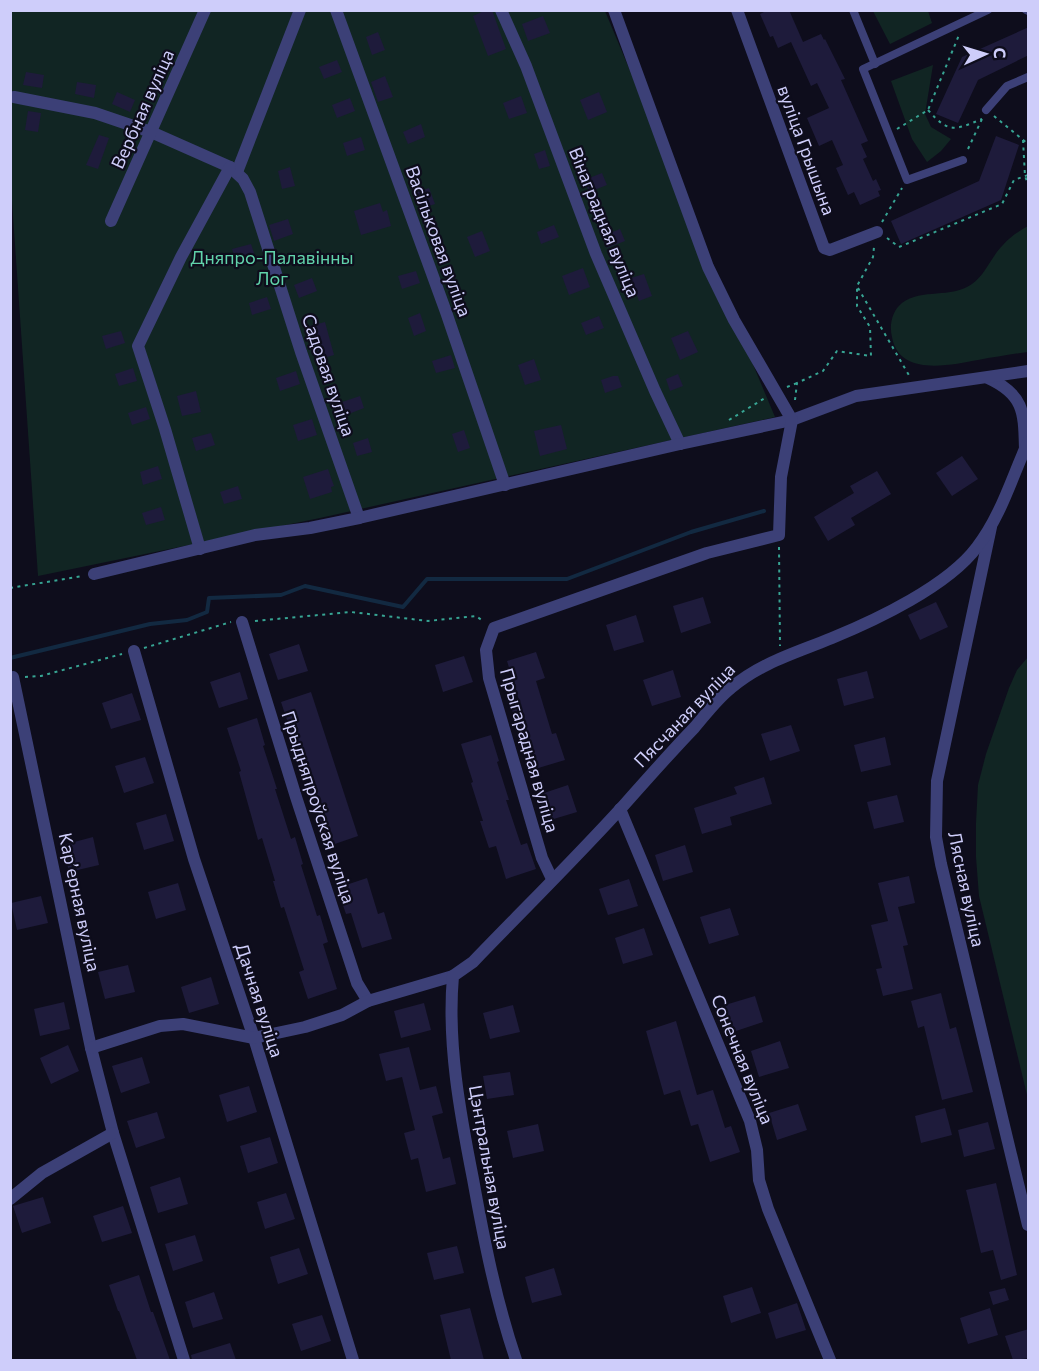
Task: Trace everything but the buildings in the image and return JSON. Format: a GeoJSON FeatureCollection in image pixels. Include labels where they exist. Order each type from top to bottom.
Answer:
{"type":"FeatureCollection","features":[{"type":"Feature","properties":{"kind":"street","name":"Вербная вуліца"},"geometry":{"type":"LineString","coordinates":[[111,221],[205,10]]}},
{"type":"Feature","properties":{"kind":"street"},"geometry":{"type":"LineString","coordinates":[[200,549],[165,429],[138,350],[141,335],[233,170],[300,10]]}},
{"type":"Feature","properties":{"kind":"street","name":"Васільковая вуліца"},"geometry":{"type":"LineString","coordinates":[[336,10],[446,312],[505,485]]}},
{"type":"Feature","properties":{"kind":"street","name":"Вінаградная вуліца"},"geometry":{"type":"LineString","coordinates":[[501,10],[526,66],[596,255],[680,444]]}},
{"type":"Feature","properties":{"kind":"street"},"geometry":{"type":"LineString","coordinates":[[494,628],[707,554],[779,535],[781,477],[792,420],[734,320],[708,267],[614,10]]}},
{"type":"Feature","properties":{"kind":"street","name":"вуліца Грышына"},"geometry":{"type":"LineString","coordinates":[[737,10],[824,248],[830,250],[877,232]]}},
{"type":"Feature","properties":{"kind":"street"},"geometry":{"type":"LineString","coordinates":[[14,97],[95,112],[151,132],[233,170]]}},
{"type":"Feature","properties":{"kind":"street","name":"Садовая вуліца"},"geometry":{"type":"LineString","coordinates":[[233,170],[243,179],[250,192],[301,352],[359,518]]}},
{"type":"Feature","properties":{"kind":"street"},"geometry":{"type":"LineString","coordinates":[[94,574],[255,535],[310,528],[359,518],[792,420],[856,396],[1029,372]]}},
{"type":"Feature","properties":{"kind":"street"},"geometry":{"type":"LineString","coordinates":[[988,378],[1005,386],[1016,396],[1024,421],[1027,446]]}},
{"type":"Feature","properties":{"kind":"street","name":"Пясчаная вуліца"},"geometry":{"type":"LineString","coordinates":[[453,976],[473,962],[620,809],[729,689],[751,672],[780,657],[846,633],[932,586],[965,561],[992,523],[1027,446]]}},
{"type":"Feature","properties":{"kind":"street","name":"Лясная вуліца"},"geometry":{"type":"LineString","coordinates":[[992,523],[937,781],[936,837],[943,875],[1029,1225]]}},
{"type":"Feature","properties":{"kind":"street","name":"Прыдняпроўская вуліца"},"geometry":{"type":"LineString","coordinates":[[242,622],[296,797],[357,982],[368,1001]]}},
{"type":"Feature","properties":{"kind":"street","name":"Прыгарадная вуліца"},"geometry":{"type":"LineString","coordinates":[[494,628],[486,650],[489,678],[542,858],[552,879]]}},
{"type":"Feature","properties":{"kind":"street","name":"Дачная вуліца"},"geometry":{"type":"LineString","coordinates":[[134,651],[194,859],[254,1038],[353,1360]]}},
{"type":"Feature","properties":{"kind":"street","name":"Карʼерная вуліца"},"geometry":{"type":"LineString","coordinates":[[13,677],[91,1048],[113,1134],[184,1360]]}},
{"type":"Feature","properties":{"kind":"street","name":"Сонечная вуліца"},"geometry":{"type":"LineString","coordinates":[[620,809],[750,1121],[758,1150],[759,1180],[768,1209],[830,1360]]}},
{"type":"Feature","properties":{"kind":"street"},"geometry":{"type":"LineString","coordinates":[[91,1048],[160,1026],[183,1024],[254,1038],[305,1027],[342,1015],[368,1001],[453,976]]}},
{"type":"Feature","properties":{"kind":"street","name":"Цэнтральная вуліца"},"geometry":{"type":"LineString","coordinates":[[453,976],[450,1007],[462,1123],[489,1263],[516,1360]]}},
{"type":"Feature","properties":{"kind":"street"},"geometry":{"type":"LineString","coordinates":[[10,1199],[42,1173],[113,1134]]}},
{"type":"Feature","properties":{"kind":"lane"},"geometry":{"type":"LineString","coordinates":[[853,10],[875,64]]}},
{"type":"Feature","properties":{"kind":"lane"},"geometry":{"type":"LineString","coordinates":[[963,160],[907,180],[863,69],[988,10]]}},
{"type":"Feature","properties":{"kind":"lane"},"geometry":{"type":"LineString","coordinates":[[986,110],[1007,86],[1029,77]]}},
{"type":"Feature","properties":{"kind":"path"},"geometry":{"type":"LineString","coordinates":[[889,134],[928,110],[966,21]]}},
{"type":"Feature","properties":{"kind":"path"},"geometry":{"type":"LineString","coordinates":[[928,110],[940,124],[958,129],[982,119],[963,160]]}},
{"type":"Feature","properties":{"kind":"path"},"geometry":{"type":"LineString","coordinates":[[986,110],[1029,144]]}},
{"type":"Feature","properties":{"kind":"path"},"geometry":{"type":"LineString","coordinates":[[1023,140],[1029,184]]}},
{"type":"Feature","properties":{"kind":"path"},"geometry":{"type":"LineString","coordinates":[[877,232],[899,246],[1002,204],[1014,180],[1027,176]]}},
{"type":"Feature","properties":{"kind":"path"},"geometry":{"type":"LineString","coordinates":[[724,423],[775,392],[823,371],[837,351],[871,356],[870,327],[857,306],[856,286],[873,257],[877,232],[907,180]]}},
{"type":"Feature","properties":{"kind":"path"},"geometry":{"type":"LineString","coordinates":[[856,286],[904,366]]}},
{"type":"Feature","properties":{"kind":"path"},"geometry":{"type":"LineString","coordinates":[[792,420],[797,383]]}},
{"type":"Feature","properties":{"kind":"path"},"geometry":{"type":"LineString","coordinates":[[779,535],[780,657]]}},
{"type":"Feature","properties":{"kind":"path"},"geometry":{"type":"LineString","coordinates":[[10,588],[94,574]]}},
{"type":"Feature","properties":{"kind":"path"},"geometry":{"type":"LineString","coordinates":[[41,676],[229,622],[351,612],[428,621],[476,616],[494,628]]}},
{"type":"Feature","properties":{"kind":"green space","name":"Дняпро-Палавінны Лог"},"geometry":{"type":"Polygon","coordinates":[[[10,11],[605,11],[775,417],[320,518],[38,576],[11,187],[10,11]]]}},
{"type":"Feature","properties":{"kind":"green space"},"geometry":{"type":"Polygon","coordinates":[[[873,11],[928,11],[932,23],[890,44],[873,11]]]}},
{"type":"Feature","properties":{"kind":"green space"},"geometry":{"type":"Polygon","coordinates":[[[933,65],[925,114],[931,127],[951,139],[927,162],[912,139],[891,81],[933,65]]]}},
{"type":"Feature","properties":{"kind":"green space"},"geometry":{"type":"Polygon","coordinates":[[[1028,226],[1028,352],[940,365],[915,363],[904,358],[897,350],[891,332],[892,318],[899,306],[910,298],[964,289],[981,275],[1006,242],[1028,226]]]}},
{"type":"Feature","properties":{"kind":"green space"},"geometry":{"type":"Polygon","coordinates":[[[1028,657],[1028,1099],[979,896],[976,823],[978,785],[986,754],[1009,688],[1017,670],[1028,657]]]}},
{"type":"Feature","properties":{"kind":"waterway"},"geometry":{"type":"LineString","coordinates":[[10,658],[150,624],[187,620],[207,612],[209,598],[281,595],[305,586],[403,607],[427,579],[567,579],[691,532],[764,511]]}}]}
